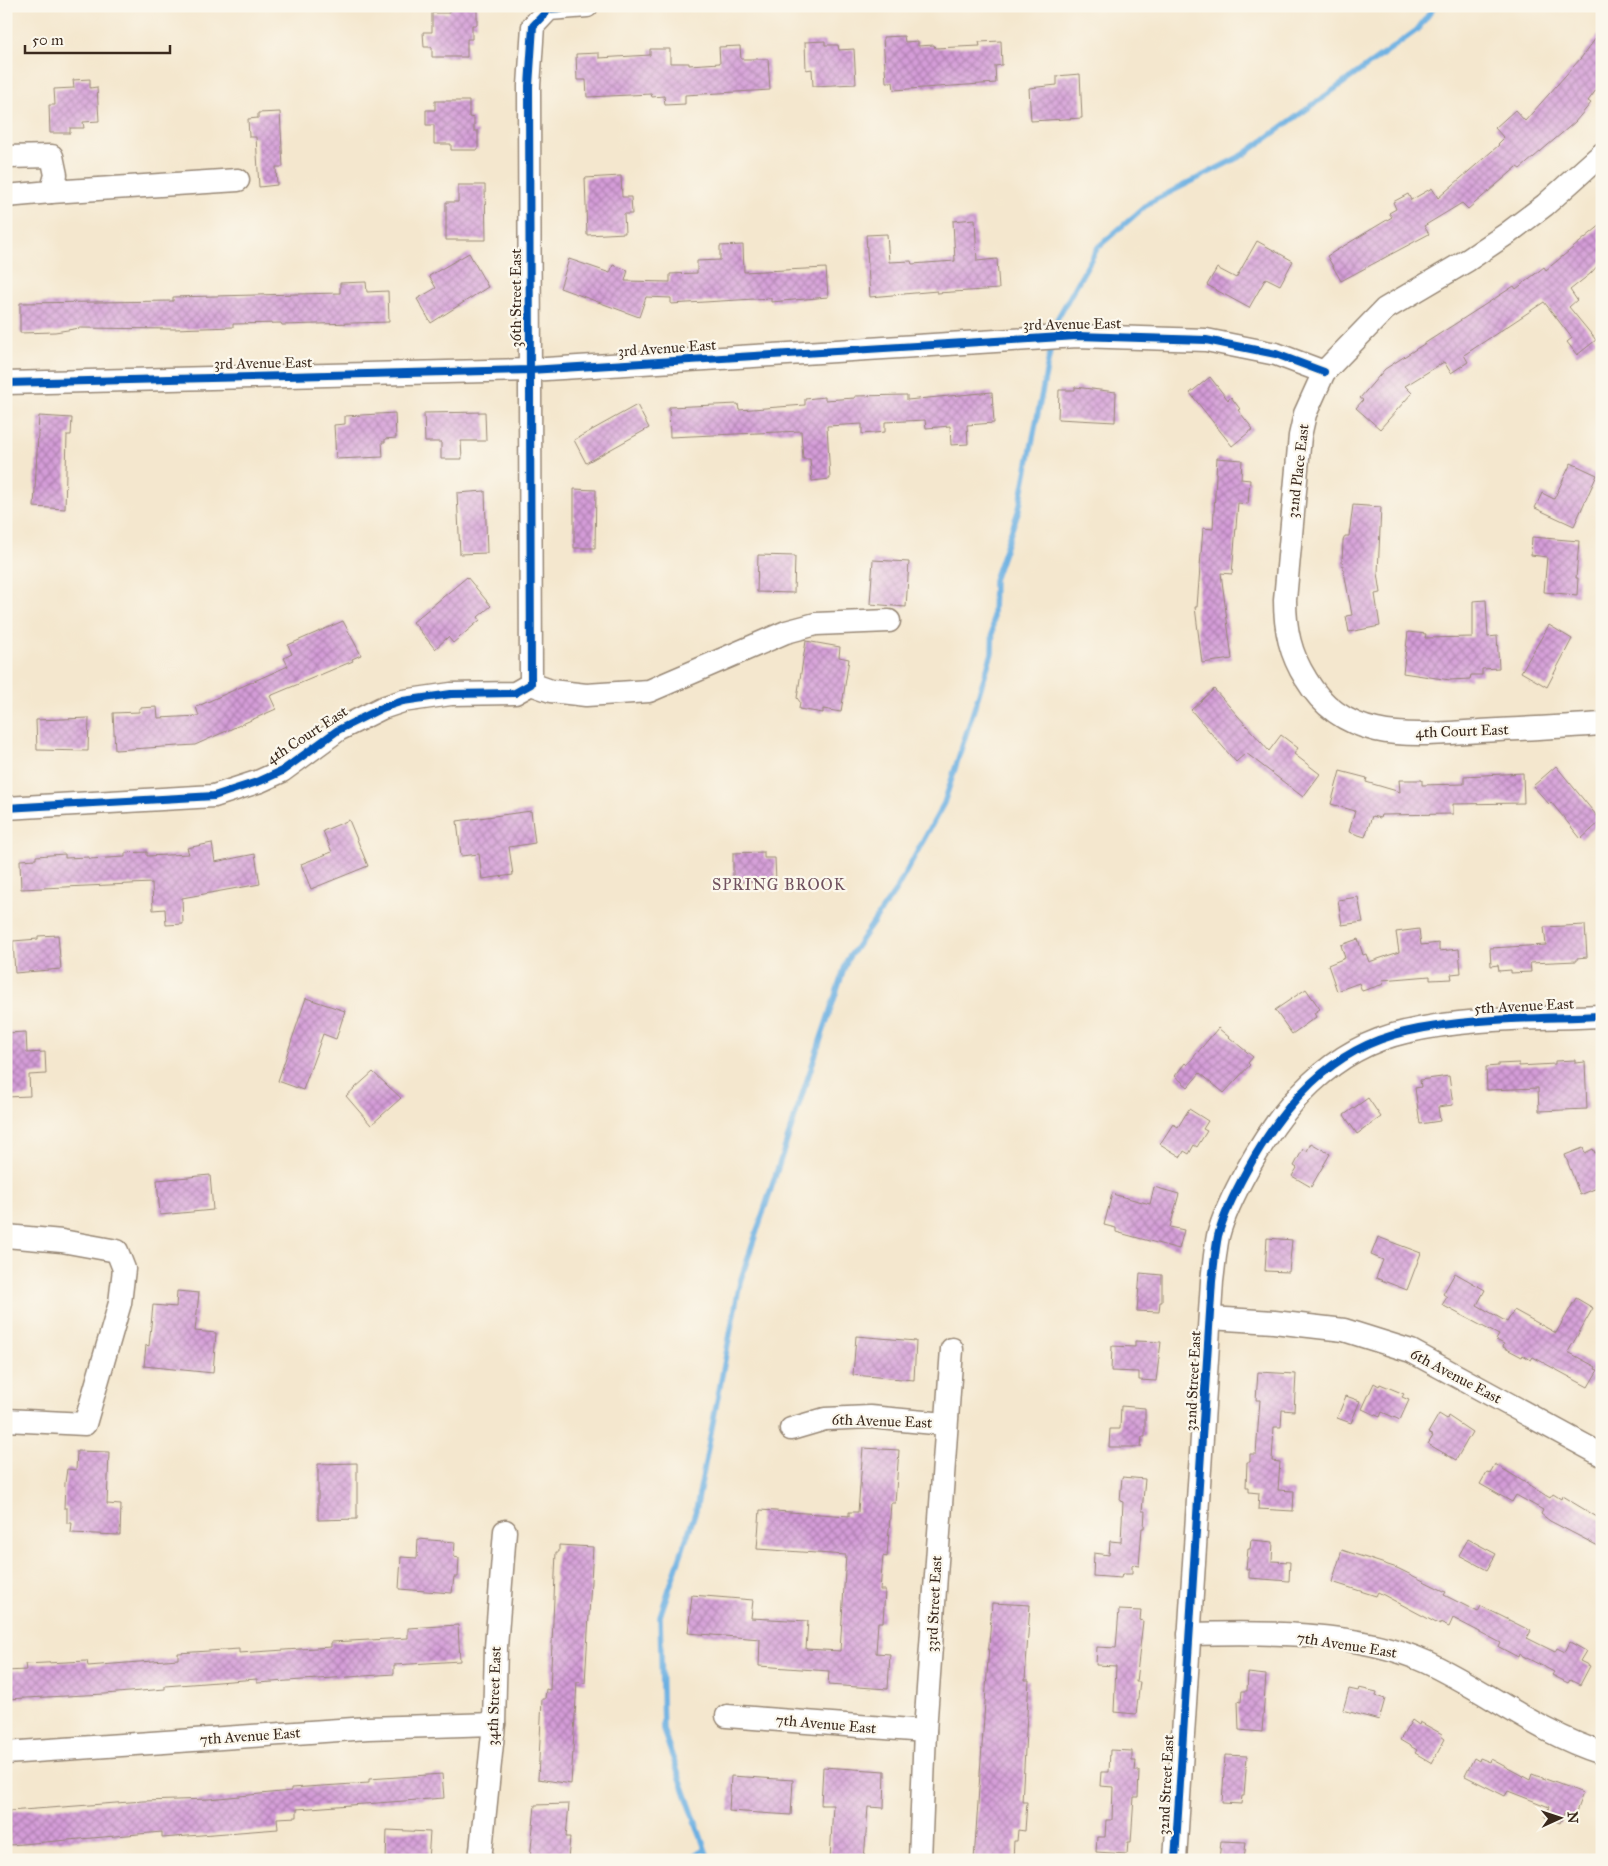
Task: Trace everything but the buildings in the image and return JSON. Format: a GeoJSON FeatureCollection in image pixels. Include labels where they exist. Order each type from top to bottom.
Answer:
{"type":"FeatureCollection","features":[{"type":"Feature","properties":{"kind":"street","name":"36th Street East"},"geometry":{"type":"LineString","coordinates":[[531,684],[529,86],[533,26],[549,9],[587,6]]}},
{"type":"Feature","properties":{"kind":"street","name":"32nd Place East"},"geometry":{"type":"LineString","coordinates":[[1328,708],[1299,669],[1290,646],[1285,623],[1300,436],[1305,414],[1324,372],[1385,309],[1468,260],[1508,233],[1545,204],[1602,154]]}},
{"type":"Feature","properties":{"kind":"street"},"geometry":{"type":"LineString","coordinates":[[6,157],[52,156],[56,175],[51,192]]}},
{"type":"Feature","properties":{"kind":"street"},"geometry":{"type":"LineString","coordinates":[[6,196],[238,180]]}},
{"type":"Feature","properties":{"kind":"street","name":"3rd Avenue East"},"geometry":{"type":"LineString","coordinates":[[6,383],[530,370],[1077,336],[1206,340],[1276,354],[1324,372]]}},
{"type":"Feature","properties":{"kind":"street"},"geometry":{"type":"LineString","coordinates":[[531,684],[551,691],[586,695],[649,691],[786,632],[816,624],[889,621]]}},
{"type":"Feature","properties":{"kind":"street","name":"4th Court East"},"geometry":{"type":"LineString","coordinates":[[6,808],[214,796],[260,781],[282,771],[338,730],[382,708],[412,700],[451,694],[515,693],[531,684]]}},
{"type":"Feature","properties":{"kind":"street","name":"4th Court East"},"geometry":{"type":"LineString","coordinates":[[1328,708],[1348,721],[1370,729],[1394,734],[1440,734],[1602,724]]}},
{"type":"Feature","properties":{"kind":"street","name":"5th Avenue East"},"geometry":{"type":"LineString","coordinates":[[1448,1025],[1602,1016]]}},
{"type":"Feature","properties":{"kind":"street","name":"32nd Street East"},"geometry":{"type":"LineString","coordinates":[[1175,1860],[1212,1281],[1219,1235],[1227,1211],[1259,1148],[1286,1109],[1319,1075],[1358,1048],[1404,1032],[1448,1025]]}},
{"type":"Feature","properties":{"kind":"street"},"geometry":{"type":"LineString","coordinates":[[6,1236],[62,1242],[117,1251],[124,1269],[120,1303],[85,1424],[6,1420]]}},
{"type":"Feature","properties":{"kind":"street","name":"6th Avenue East"},"geometry":{"type":"LineString","coordinates":[[1210,1318],[1274,1322],[1344,1330],[1411,1350],[1602,1455]]}},
{"type":"Feature","properties":{"kind":"street","name":"33rd Street East"},"geometry":{"type":"LineString","coordinates":[[920,1860],[925,1731],[932,1654],[945,1424],[952,1349]]}},
{"type":"Feature","properties":{"kind":"street","name":"6th Avenue East"},"geometry":{"type":"LineString","coordinates":[[791,1429],[825,1419],[870,1418],[945,1424]]}},
{"type":"Feature","properties":{"kind":"street","name":"34th Street East"},"geometry":{"type":"LineString","coordinates":[[480,1860],[494,1724],[496,1647],[505,1531]]}},
{"type":"Feature","properties":{"kind":"street","name":"7th Avenue East"},"geometry":{"type":"LineString","coordinates":[[1189,1634],[1273,1633],[1334,1639],[1404,1654],[1426,1662],[1549,1732],[1602,1752]]}},
{"type":"Feature","properties":{"kind":"street","name":"7th Avenue East"},"geometry":{"type":"LineString","coordinates":[[727,1716],[925,1731]]}},
{"type":"Feature","properties":{"kind":"street","name":"7th Avenue East"},"geometry":{"type":"LineString","coordinates":[[6,1753],[368,1728],[494,1724]]}},
{"type":"Feature","properties":{"kind":"waterway"},"geometry":{"type":"LineString","coordinates":[[1054,333],[1056,321],[1098,247],[1149,203],[1243,155],[1417,30],[1435,6]]}},
{"type":"Feature","properties":{"kind":"waterway"},"geometry":{"type":"LineString","coordinates":[[709,1860],[663,1730],[660,1616],[696,1510],[740,1282],[847,960],[896,890],[944,803],[992,653],[994,580],[1019,509],[1052,342]]}},
{"type":"Feature","properties":{"kind":"waterway"},"geometry":{"type":"LineString","coordinates":[[689,1860],[704,1849]]}},
{"type":"Feature","properties":{"kind":"cycle path"},"geometry":{"type":"LineString","coordinates":[[6,808],[214,796],[260,781],[282,771],[338,730],[382,708],[403,701],[451,694],[515,693],[531,684],[529,86],[533,26],[549,9],[587,6]]}},
{"type":"Feature","properties":{"kind":"cycle path"},"geometry":{"type":"LineString","coordinates":[[6,383],[530,370],[1077,336],[1206,340],[1276,354],[1324,372]]}},
{"type":"Feature","properties":{"kind":"cycle path"},"geometry":{"type":"LineString","coordinates":[[1175,1860],[1212,1281],[1218,1236],[1247,1170],[1276,1123],[1311,1083],[1332,1066],[1378,1040],[1429,1027],[1478,1021],[1602,1016]]}},
{"type":"Feature","properties":{"kind":"district","name":"SPRING BROOK"},"geometry":{"type":"Point","coordinates":[779,884]}}]}
